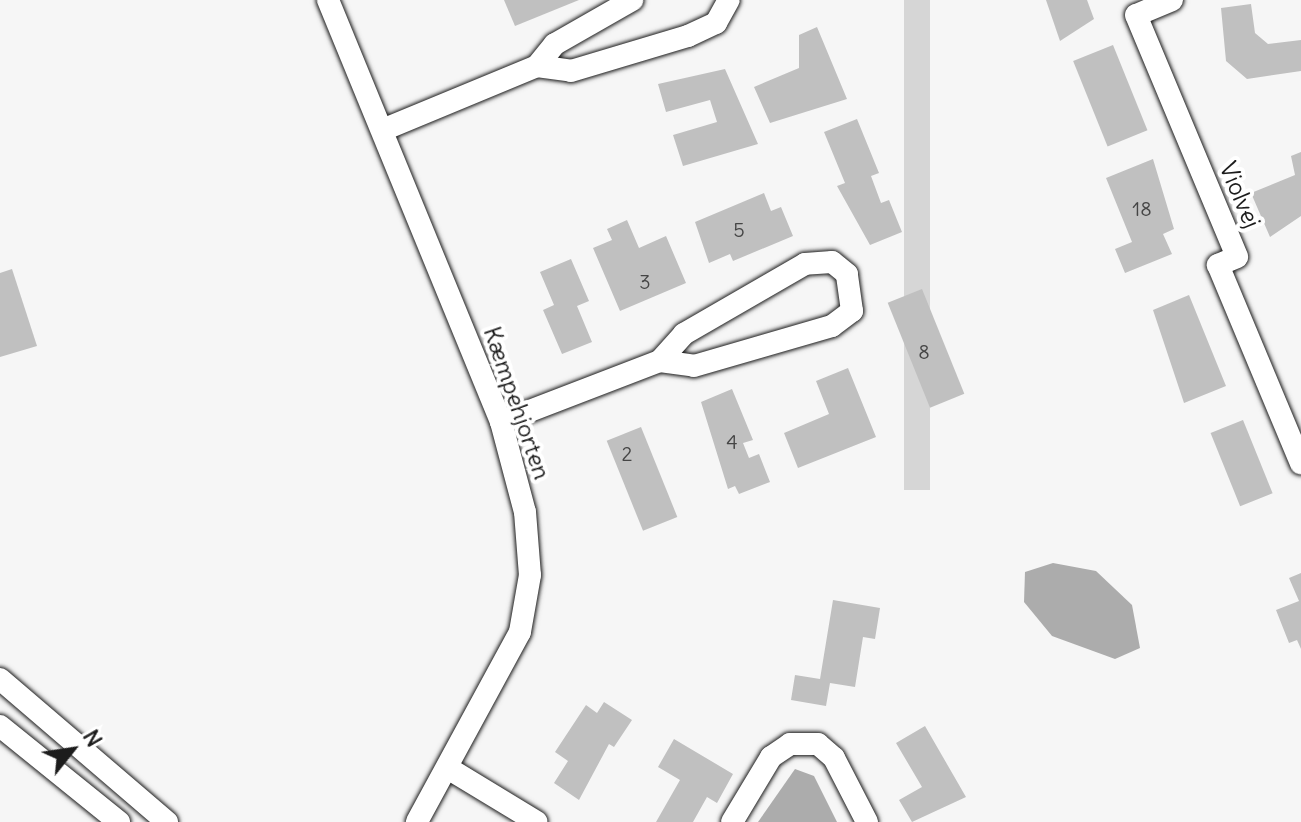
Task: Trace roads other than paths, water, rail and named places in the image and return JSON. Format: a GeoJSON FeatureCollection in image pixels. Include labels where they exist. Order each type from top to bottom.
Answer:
{"type":"FeatureCollection","features":[{"type":"Feature","properties":{"kind":"street","name":"Kæmpehjorten"},"geometry":{"type":"LineString","coordinates":[[328,0],[385,129],[501,422],[523,498],[530,575],[512,656],[451,770],[417,822]]}},
{"type":"Feature","properties":{"kind":"street"},"geometry":{"type":"LineString","coordinates":[[385,129],[537,66],[555,44],[632,0]]}},
{"type":"Feature","properties":{"kind":"street"},"geometry":{"type":"LineString","coordinates":[[537,66],[571,71],[688,36],[716,23],[729,0]]}},
{"type":"Feature","properties":{"kind":"street","name":"Violvej"},"geometry":{"type":"LineString","coordinates":[[1172,0],[1136,15],[1237,257],[1218,265],[1301,463]]}},
{"type":"Feature","properties":{"kind":"street"},"geometry":{"type":"LineString","coordinates":[[501,422],[660,361],[684,334],[805,264],[832,262],[847,274],[852,311],[832,326],[694,366],[660,361]]}},
{"type":"Feature","properties":{"kind":"street"},"geometry":{"type":"LineString","coordinates":[[0,679],[167,822]]}},
{"type":"Feature","properties":{"kind":"street"},"geometry":{"type":"LineString","coordinates":[[0,726],[119,822]]}},
{"type":"Feature","properties":{"kind":"street"},"geometry":{"type":"LineString","coordinates":[[732,822],[771,757],[790,744],[818,744],[834,758],[867,822]]}},
{"type":"Feature","properties":{"kind":"street"},"geometry":{"type":"LineString","coordinates":[[451,770],[537,822]]}}]}
